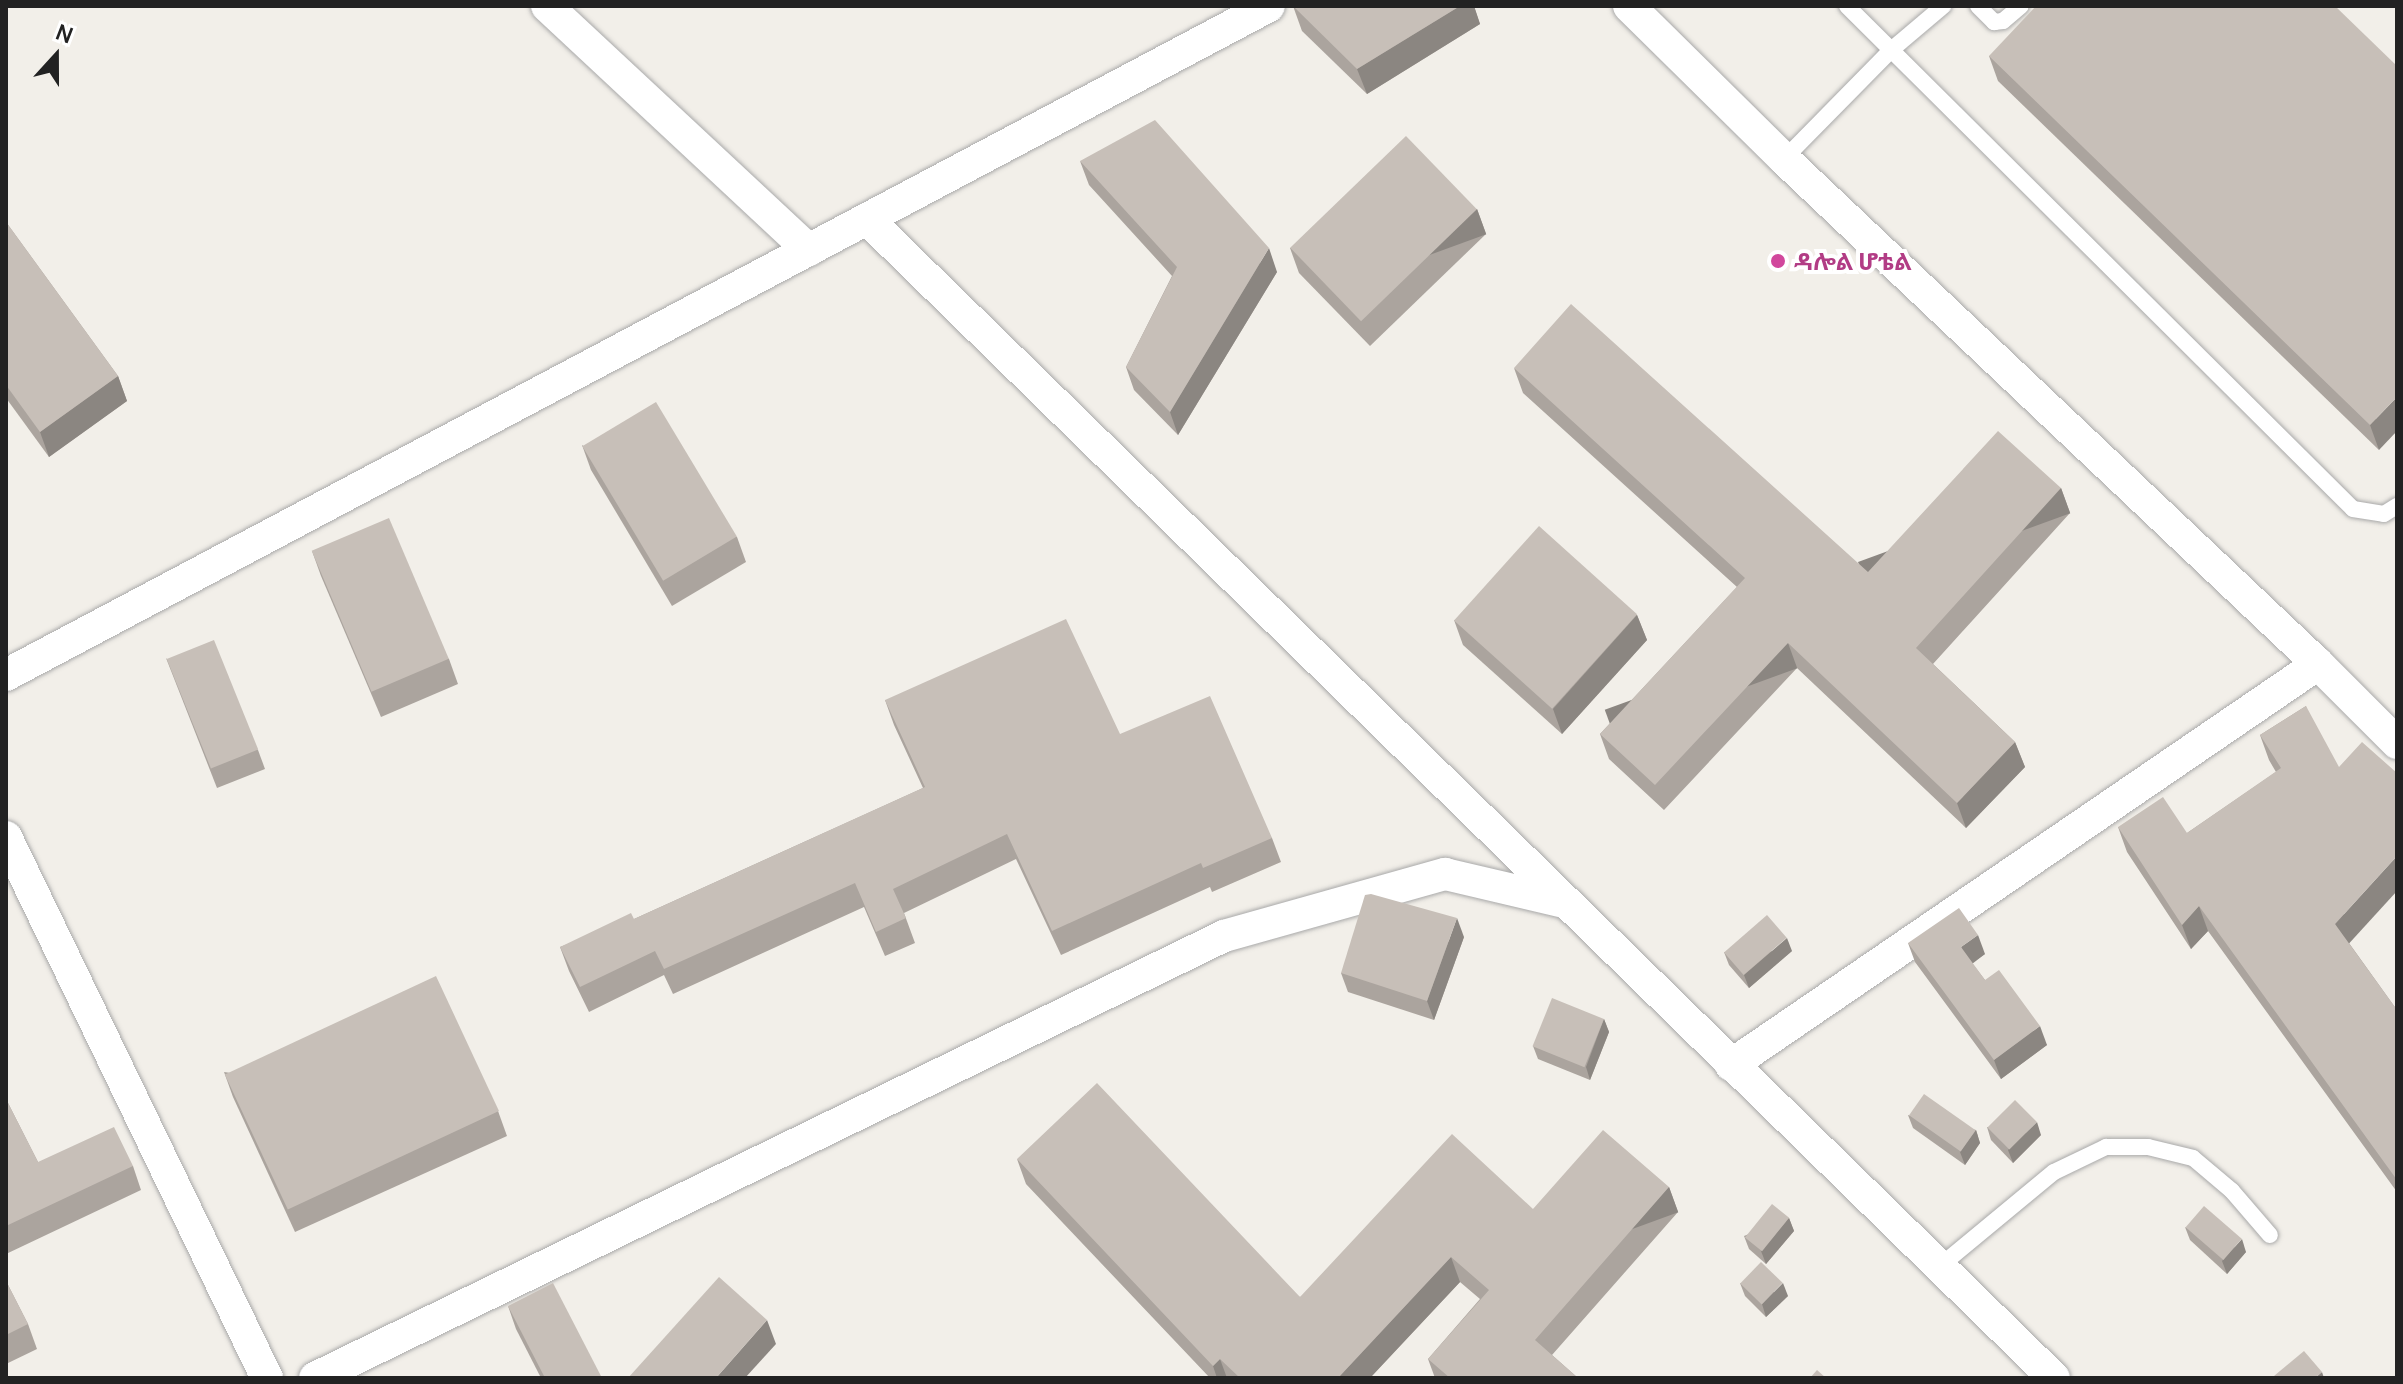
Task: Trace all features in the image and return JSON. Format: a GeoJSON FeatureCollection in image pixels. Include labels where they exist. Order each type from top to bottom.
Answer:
{"type":"FeatureCollection","features":[{"type":"Feature","properties":{"kind":"street"},"geometry":{"type":"LineString","coordinates":[[547,6],[809,250]]}},
{"type":"Feature","properties":{"kind":"street"},"geometry":{"type":"LineString","coordinates":[[6,675],[1269,6]]}},
{"type":"Feature","properties":{"kind":"street"},"geometry":{"type":"LineString","coordinates":[[1629,6],[1784,159],[2318,664],[2397,743]]}},
{"type":"Feature","properties":{"kind":"street"},"geometry":{"type":"LineString","coordinates":[[867,219],[2054,1378]]}},
{"type":"Feature","properties":{"kind":"street"},"geometry":{"type":"LineString","coordinates":[[1731,1065],[2318,664]]}},
{"type":"Feature","properties":{"kind":"street"},"geometry":{"type":"LineString","coordinates":[[6,837],[267,1378]]}},
{"type":"Feature","properties":{"kind":"street"},"geometry":{"type":"LineString","coordinates":[[315,1378],[1224,936],[1445,874],[1564,902]]}},
{"type":"Feature","properties":{"kind":"lane"},"geometry":{"type":"LineString","coordinates":[[1847,6],[2353,509],[2384,514],[2397,506]]}},
{"type":"Feature","properties":{"kind":"lane"},"geometry":{"type":"LineString","coordinates":[[1784,159],[1890,51],[1943,6]]}},
{"type":"Feature","properties":{"kind":"lane"},"geometry":{"type":"LineString","coordinates":[[1978,6],[1994,22],[2003,21],[2021,6]]}},
{"type":"Feature","properties":{"kind":"lane"},"geometry":{"type":"LineString","coordinates":[[1939,1267],[2054,1172],[2106,1147],[2148,1147],[2193,1158],[2232,1191],[2270,1235]]}},
{"type":"Feature","properties":{"kind":"building"},"geometry":{"type":"Polygon","coordinates":[[[1293,6],[1460,6],[1357,69],[1293,6]]]}},
{"type":"Feature","properties":{"kind":"building"},"geometry":{"type":"Polygon","coordinates":[[[2036,6],[2335,6],[2397,66],[2397,397],[2370,425],[1989,56],[2036,6]]]}},
{"type":"Feature","properties":{"kind":"building"},"geometry":{"type":"Polygon","coordinates":[[[1155,120],[1269,248],[1170,412],[1126,367],[1177,267],[1080,161],[1155,120]]]}},
{"type":"Feature","properties":{"kind":"building"},"geometry":{"type":"Polygon","coordinates":[[[1406,136],[1477,209],[1361,321],[1290,248],[1406,136]]]}},
{"type":"Feature","properties":{"kind":"building"},"geometry":{"type":"Polygon","coordinates":[[[6,222],[118,376],[40,432],[6,385],[6,222]]]}},
{"type":"Feature","properties":{"kind":"building"},"geometry":{"type":"Polygon","coordinates":[[[1571,304],[1868,572],[1998,431],[2061,488],[1916,648],[2015,742],[1957,803],[1788,643],[1655,785],[1600,734],[1745,578],[1514,368],[1571,304]]]}},
{"type":"Feature","properties":{"kind":"building"},"geometry":{"type":"Polygon","coordinates":[[[656,402],[737,537],[663,581],[582,446],[656,402]]]}},
{"type":"Feature","properties":{"kind":"building"},"geometry":{"type":"Polygon","coordinates":[[[389,518],[449,659],[371,692],[312,551],[389,518]]]}},
{"type":"Feature","properties":{"kind":"building"},"geometry":{"type":"Polygon","coordinates":[[[1539,526],[1637,614],[1552,709],[1454,620],[1539,526]]]}},
{"type":"Feature","properties":{"kind":"building"},"geometry":{"type":"Polygon","coordinates":[[[1066,619],[1120,734],[1210,696],[1272,838],[1203,868],[1201,863],[1052,931],[1007,834],[893,889],[906,918],[876,932],[855,883],[664,969],[655,951],[580,987],[560,947],[631,913],[634,919],[925,787],[885,700],[1066,619]]]}},
{"type":"Feature","properties":{"kind":"building"},"geometry":{"type":"Polygon","coordinates":[[[214,640],[258,749],[211,769],[167,659],[214,640]]]}},
{"type":"Feature","properties":{"kind":"building"},"geometry":{"type":"Polygon","coordinates":[[[2306,706],[2339,767],[2362,742],[2397,773],[2397,856],[2335,924],[2397,1010],[2397,1180],[2199,906],[2182,925],[2118,827],[2163,797],[2187,833],[2281,768],[2260,735],[2306,706]]]}},
{"type":"Feature","properties":{"kind":"building"},"geometry":{"type":"Polygon","coordinates":[[[1371,894],[1457,918],[1427,1001],[1341,973],[1365,895],[1371,894]]]}},
{"type":"Feature","properties":{"kind":"building"},"geometry":{"type":"Polygon","coordinates":[[[1959,908],[1978,935],[1961,947],[1985,980],[1999,970],[2040,1026],[1994,1060],[1908,943],[1959,908]]]}},
{"type":"Feature","properties":{"kind":"building"},"geometry":{"type":"Polygon","coordinates":[[[1767,915],[1787,938],[1744,975],[1724,952],[1767,915]]]}},
{"type":"Feature","properties":{"kind":"building"},"geometry":{"type":"Polygon","coordinates":[[[436,976],[499,1111],[288,1210],[225,1074],[436,976]]]}},
{"type":"Feature","properties":{"kind":"building"},"geometry":{"type":"Polygon","coordinates":[[[1552,998],[1604,1019],[1584,1067],[1533,1046],[1552,998]]]}},
{"type":"Feature","properties":{"kind":"building"},"geometry":{"type":"Polygon","coordinates":[[[1097,1083],[1300,1297],[1452,1134],[1533,1209],[1603,1130],[1669,1187],[1535,1340],[1578,1378],[1450,1378],[1428,1359],[1489,1290],[1451,1257],[1338,1378],[1240,1378],[1220,1359],[1213,1366],[1017,1159],[1097,1083]]]}},
{"type":"Feature","properties":{"kind":"building"},"geometry":{"type":"Polygon","coordinates":[[[1924,1094],[1976,1130],[1961,1151],[1909,1115],[1924,1094]]]}},
{"type":"Feature","properties":{"kind":"building"},"geometry":{"type":"Polygon","coordinates":[[[6,1099],[38,1162],[114,1127],[133,1166],[6,1226],[6,1099]]]}},
{"type":"Feature","properties":{"kind":"building"},"geometry":{"type":"Polygon","coordinates":[[[2015,1100],[2037,1122],[2009,1149],[1987,1128],[2015,1100]]]}},
{"type":"Feature","properties":{"kind":"building"},"geometry":{"type":"Polygon","coordinates":[[[1772,1204],[1789,1218],[1762,1251],[1745,1237],[1772,1204]]]}},
{"type":"Feature","properties":{"kind":"building"},"geometry":{"type":"Polygon","coordinates":[[[2204,1206],[2242,1239],[2223,1260],[2186,1227],[2204,1206]]]}},
{"type":"Feature","properties":{"kind":"building"},"geometry":{"type":"Polygon","coordinates":[[[1761,1262],[1783,1283],[1762,1304],[1740,1284],[1761,1262]]]}},
{"type":"Feature","properties":{"kind":"building"},"geometry":{"type":"Polygon","coordinates":[[[719,1277],[767,1320],[716,1378],[628,1378],[719,1277]]]}},
{"type":"Feature","properties":{"kind":"building"},"geometry":{"type":"Polygon","coordinates":[[[6,1281],[28,1324],[6,1335],[6,1281]]]}},
{"type":"Feature","properties":{"kind":"building"},"geometry":{"type":"Polygon","coordinates":[[[553,1283],[602,1378],[545,1378],[508,1306],[553,1283]]]}},
{"type":"Feature","properties":{"kind":"building"},"geometry":{"type":"Polygon","coordinates":[[[2304,1351],[2322,1372],[2315,1378],[2275,1378],[2274,1376],[2304,1351]]]}},
{"type":"Feature","properties":{"kind":"building"},"geometry":{"type":"Polygon","coordinates":[[[1817,1370],[1826,1378],[1810,1378],[1817,1370]]]}},
{"type":"Feature","properties":{"kind":"place","name":"ዳሎል ሆቴል"},"geometry":{"type":"Point","coordinates":[1778,261]}}]}
